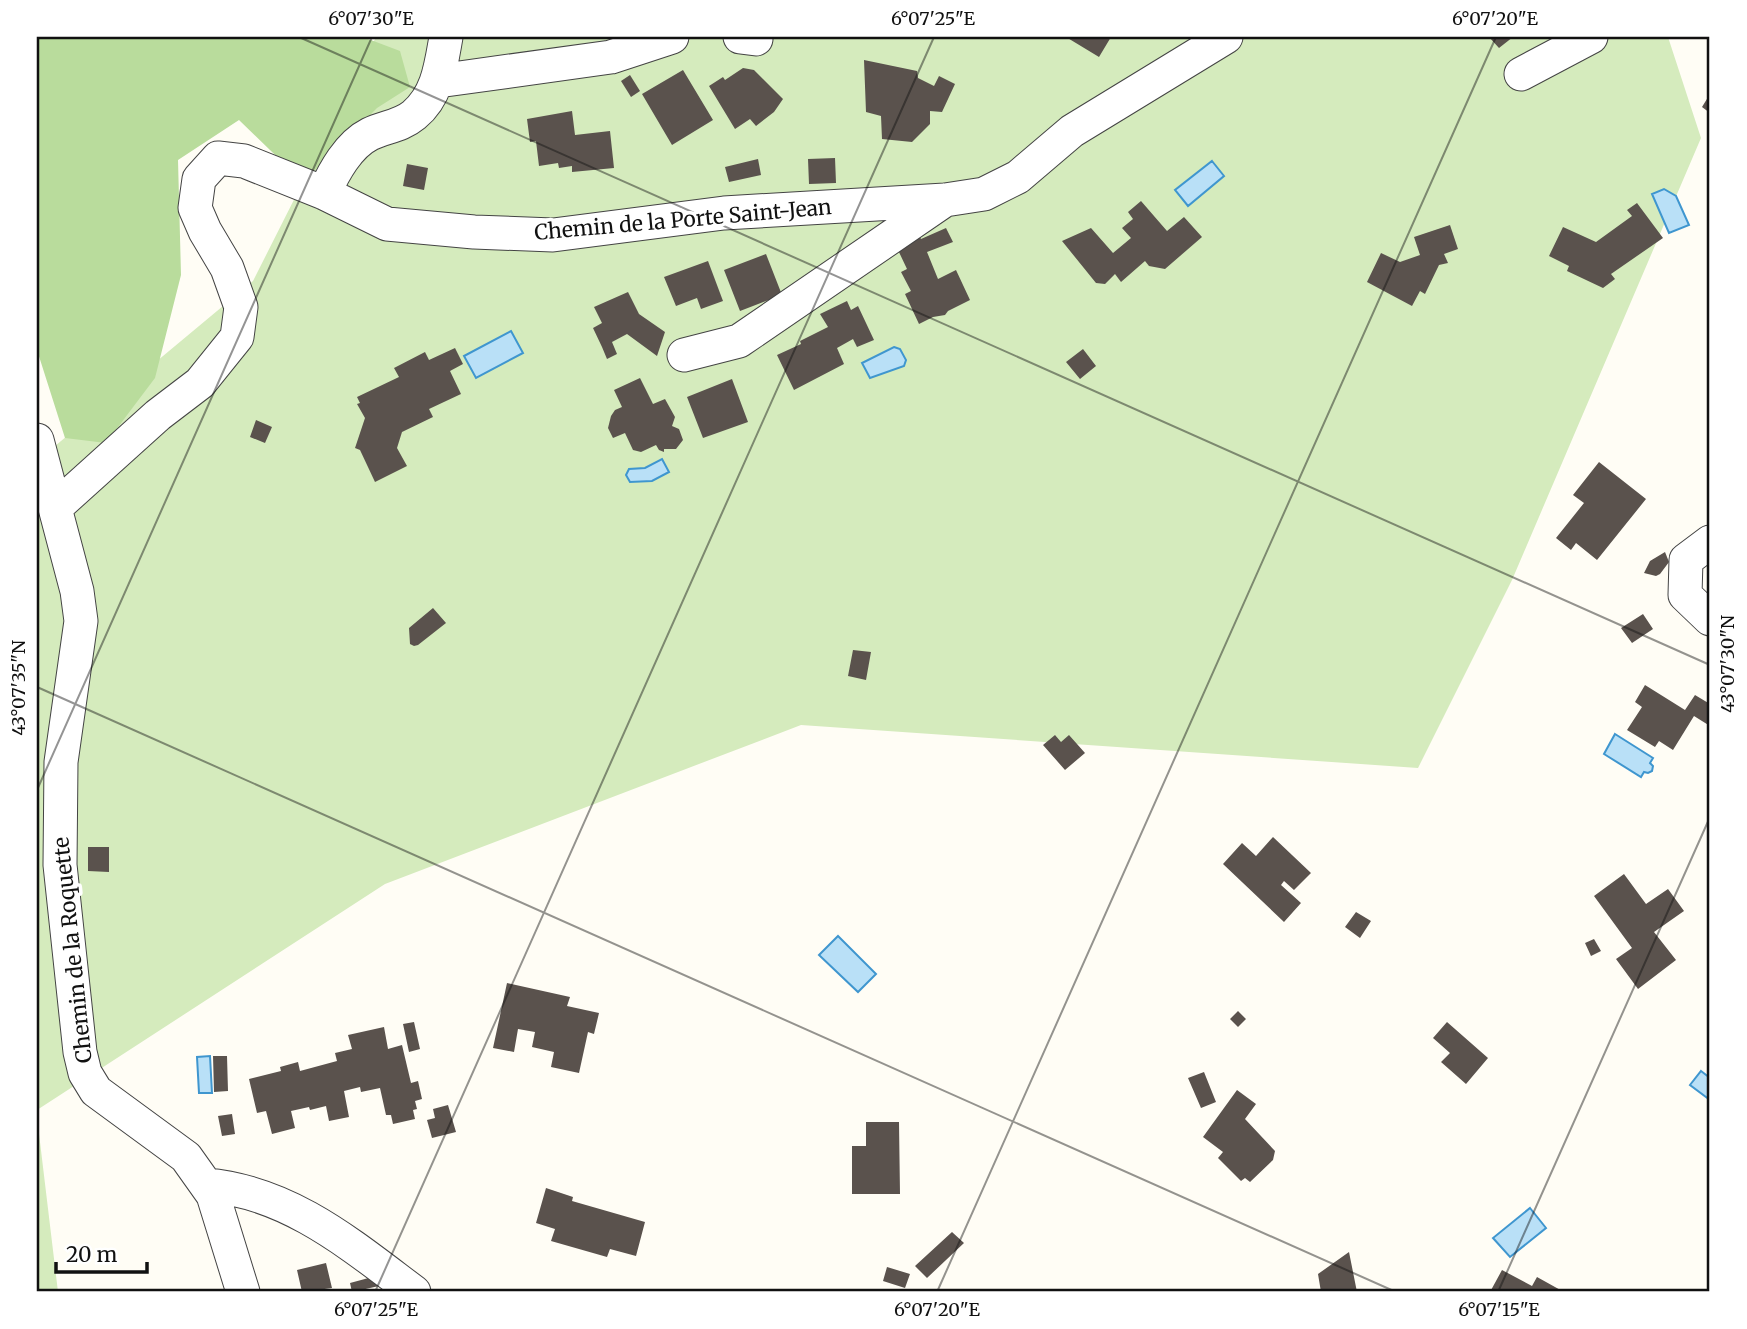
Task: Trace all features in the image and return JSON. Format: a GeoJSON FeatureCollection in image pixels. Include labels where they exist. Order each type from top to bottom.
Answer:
{"type":"FeatureCollection","features":[{"type":"Feature","properties":{"kind":"street"},"geometry":{"type":"LineString","coordinates":[[324,193],[334,171],[357,144],[370,134],[393,127],[414,115],[438,82],[446,37]]}},
{"type":"Feature","properties":{"kind":"street"},"geometry":{"type":"LineString","coordinates":[[438,82],[611,57],[672,37]]}},
{"type":"Feature","properties":{"kind":"street","name":"Chemin de la Porte Saint-Jean"},"geometry":{"type":"LineString","coordinates":[[56,507],[158,415],[200,383],[236,337],[241,307],[228,268],[194,208],[199,179],[218,158],[244,161],[324,193],[387,224],[474,232],[553,235],[724,213],[945,200],[984,194],[1018,177],[1072,131],[1226,37]]}},
{"type":"Feature","properties":{"kind":"street"},"geometry":{"type":"LineString","coordinates":[[1521,74],[1591,37]]}},
{"type":"Feature","properties":{"kind":"street"},"geometry":{"type":"LineString","coordinates":[[684,355],[739,341],[945,200]]}},
{"type":"Feature","properties":{"kind":"street","name":"Chemin de la Roquette"},"geometry":{"type":"LineString","coordinates":[[37,440],[77,591],[81,621],[61,762],[60,865],[80,1052],[86,1073],[96,1091],[186,1157],[213,1195],[243,1292]]}},
{"type":"Feature","properties":{"kind":"street"},"geometry":{"type":"LineString","coordinates":[[1710,542],[1686,560],[1685,595],[1710,619]]}},
{"type":"Feature","properties":{"kind":"street"},"geometry":{"type":"LineString","coordinates":[[206,1185],[235,1187],[286,1205],[342,1238],[414,1292]]}},
{"type":"Feature","properties":{"kind":"green space"},"geometry":{"type":"Polygon","coordinates":[[[37,37],[363,37],[400,51],[410,87],[377,108],[303,182],[239,120],[178,160],[181,275],[155,378],[106,443],[65,438],[37,350],[37,37]]]}},
{"type":"Feature","properties":{"kind":"green space"},"geometry":{"type":"Polygon","coordinates":[[[376,37],[1668,37],[1701,138],[1512,580],[1418,768],[801,725],[385,884],[37,1110],[37,461],[253,281],[376,37]]]}},
{"type":"Feature","properties":{"kind":"green space"},"geometry":{"type":"Polygon","coordinates":[[[37,1117],[58,1292],[37,1292],[37,1117]]]}},
{"type":"Feature","properties":{"kind":"water"},"geometry":{"type":"Polygon","coordinates":[[[1212,161],[1224,176],[1188,206],[1175,190],[1212,161]]]}},
{"type":"Feature","properties":{"kind":"water"},"geometry":{"type":"Polygon","coordinates":[[[1664,189],[1676,196],[1689,225],[1669,233],[1652,194],[1664,189]]]}},
{"type":"Feature","properties":{"kind":"water"},"geometry":{"type":"Polygon","coordinates":[[[511,331],[523,353],[476,378],[464,356],[511,331]]]}},
{"type":"Feature","properties":{"kind":"water"},"geometry":{"type":"Polygon","coordinates":[[[894,347],[900,349],[906,360],[904,366],[870,378],[862,363],[894,347]]]}},
{"type":"Feature","properties":{"kind":"water"},"geometry":{"type":"Polygon","coordinates":[[[662,459],[669,472],[652,481],[630,482],[626,475],[629,469],[645,468],[662,459]]]}},
{"type":"Feature","properties":{"kind":"water"},"geometry":{"type":"Polygon","coordinates":[[[1615,734],[1653,758],[1650,763],[1653,766],[1652,771],[1644,772],[1641,777],[1604,754],[1615,734]]]}},
{"type":"Feature","properties":{"kind":"water"},"geometry":{"type":"Polygon","coordinates":[[[838,936],[876,974],[858,992],[819,955],[838,936]]]}},
{"type":"Feature","properties":{"kind":"water"},"geometry":{"type":"Polygon","coordinates":[[[210,1056],[212,1093],[199,1093],[197,1057],[210,1056]]]}},
{"type":"Feature","properties":{"kind":"water"},"geometry":{"type":"Polygon","coordinates":[[[1701,1071],[1710,1078],[1710,1100],[1690,1085],[1701,1071]]]}},
{"type":"Feature","properties":{"kind":"water"},"geometry":{"type":"Polygon","coordinates":[[[1530,1208],[1546,1228],[1510,1257],[1493,1238],[1530,1208]]]}},
{"type":"Feature","properties":{"kind":"building"},"geometry":{"type":"Polygon","coordinates":[[[1066,37],[1111,37],[1099,57],[1066,37]]]}},
{"type":"Feature","properties":{"kind":"building"},"geometry":{"type":"Polygon","coordinates":[[[1489,37],[1513,37],[1499,48],[1489,37]]]}},
{"type":"Feature","properties":{"kind":"building"},"geometry":{"type":"Polygon","coordinates":[[[864,60],[917,71],[918,78],[934,86],[939,76],[955,84],[942,112],[930,111],[930,124],[912,142],[882,139],[881,116],[866,112],[864,60]]]}},
{"type":"Feature","properties":{"kind":"building"},"geometry":{"type":"Polygon","coordinates":[[[743,68],[754,70],[783,99],[774,112],[756,126],[750,119],[735,129],[709,86],[723,77],[725,80],[743,68]]]}},
{"type":"Feature","properties":{"kind":"building"},"geometry":{"type":"Polygon","coordinates":[[[683,70],[713,120],[672,145],[642,94],[683,70]]]}},
{"type":"Feature","properties":{"kind":"building"},"geometry":{"type":"Polygon","coordinates":[[[630,75],[640,91],[631,97],[621,81],[630,75]]]}},
{"type":"Feature","properties":{"kind":"building"},"geometry":{"type":"Polygon","coordinates":[[[1710,94],[1710,113],[1702,107],[1710,94]]]}},
{"type":"Feature","properties":{"kind":"building"},"geometry":{"type":"Polygon","coordinates":[[[572,111],[575,135],[610,131],[614,168],[572,172],[572,166],[559,168],[558,163],[539,166],[536,141],[530,142],[527,119],[572,111]]]}},
{"type":"Feature","properties":{"kind":"building"},"geometry":{"type":"Polygon","coordinates":[[[835,158],[836,183],[809,184],[808,159],[835,158]]]}},
{"type":"Feature","properties":{"kind":"building"},"geometry":{"type":"Polygon","coordinates":[[[758,159],[761,175],[729,182],[725,167],[758,159]]]}},
{"type":"Feature","properties":{"kind":"building"},"geometry":{"type":"Polygon","coordinates":[[[407,164],[428,168],[424,190],[403,186],[407,164]]]}},
{"type":"Feature","properties":{"kind":"building"},"geometry":{"type":"Polygon","coordinates":[[[1141,201],[1167,231],[1184,217],[1202,237],[1165,269],[1149,266],[1145,261],[1121,282],[1115,274],[1105,284],[1096,283],[1062,241],[1091,228],[1113,253],[1131,238],[1122,228],[1133,219],[1128,212],[1141,201]]]}},
{"type":"Feature","properties":{"kind":"building"},"geometry":{"type":"Polygon","coordinates":[[[1637,203],[1663,238],[1611,274],[1615,279],[1603,288],[1567,271],[1569,266],[1549,256],[1563,227],[1596,242],[1632,216],[1627,210],[1637,203]]]}},
{"type":"Feature","properties":{"kind":"building"},"geometry":{"type":"Polygon","coordinates":[[[1450,225],[1458,249],[1444,254],[1448,263],[1439,265],[1425,294],[1420,291],[1412,306],[1367,282],[1381,253],[1400,262],[1420,255],[1414,237],[1450,225]]]}},
{"type":"Feature","properties":{"kind":"building"},"geometry":{"type":"Polygon","coordinates":[[[946,228],[953,242],[927,252],[938,279],[956,270],[970,300],[945,315],[919,324],[905,294],[911,291],[901,272],[907,269],[898,250],[920,237],[921,239],[946,228]]]}},
{"type":"Feature","properties":{"kind":"building"},"geometry":{"type":"Polygon","coordinates":[[[766,254],[782,295],[740,311],[724,270],[766,254]]]}},
{"type":"Feature","properties":{"kind":"building"},"geometry":{"type":"Polygon","coordinates":[[[708,261],[723,301],[701,309],[697,298],[676,306],[664,277],[708,261]]]}},
{"type":"Feature","properties":{"kind":"building"},"geometry":{"type":"Polygon","coordinates":[[[628,292],[639,314],[665,332],[657,356],[627,334],[612,342],[617,354],[607,359],[593,328],[602,323],[594,307],[628,292]]]}},
{"type":"Feature","properties":{"kind":"building"},"geometry":{"type":"Polygon","coordinates":[[[847,301],[851,310],[858,306],[874,340],[857,347],[853,339],[837,348],[844,364],[794,390],[777,355],[828,327],[820,314],[847,301]]]}},
{"type":"Feature","properties":{"kind":"building"},"geometry":{"type":"Polygon","coordinates":[[[455,348],[463,364],[450,371],[461,394],[429,409],[433,417],[402,432],[397,448],[407,466],[375,482],[360,450],[355,448],[365,418],[357,404],[360,403],[357,397],[399,377],[394,368],[425,352],[429,360],[455,348]]]}},
{"type":"Feature","properties":{"kind":"building"},"geometry":{"type":"Polygon","coordinates":[[[1083,349],[1096,366],[1080,379],[1066,362],[1083,349]]]}},
{"type":"Feature","properties":{"kind":"building"},"geometry":{"type":"Polygon","coordinates":[[[640,378],[653,404],[665,399],[675,417],[672,426],[679,429],[683,440],[676,449],[664,449],[664,452],[656,445],[641,452],[633,450],[625,433],[613,438],[608,428],[611,416],[615,410],[622,407],[614,390],[640,378]]]}},
{"type":"Feature","properties":{"kind":"building"},"geometry":{"type":"Polygon","coordinates":[[[732,379],[748,422],[703,438],[687,397],[732,379]]]}},
{"type":"Feature","properties":{"kind":"building"},"geometry":{"type":"Polygon","coordinates":[[[256,420],[272,427],[265,443],[250,437],[256,420]]]}},
{"type":"Feature","properties":{"kind":"building"},"geometry":{"type":"Polygon","coordinates":[[[1599,462],[1646,499],[1597,560],[1576,543],[1571,550],[1556,538],[1584,503],[1573,495],[1599,462]]]}},
{"type":"Feature","properties":{"kind":"building"},"geometry":{"type":"Polygon","coordinates":[[[1665,552],[1669,562],[1660,574],[1656,576],[1644,573],[1650,561],[1665,552]]]}},
{"type":"Feature","properties":{"kind":"building"},"geometry":{"type":"Polygon","coordinates":[[[433,608],[446,623],[418,645],[410,644],[409,628],[433,608]]]}},
{"type":"Feature","properties":{"kind":"building"},"geometry":{"type":"Polygon","coordinates":[[[1643,614],[1653,629],[1632,643],[1621,628],[1643,614]]]}},
{"type":"Feature","properties":{"kind":"building"},"geometry":{"type":"Polygon","coordinates":[[[853,650],[871,652],[866,680],[848,676],[853,650]]]}},
{"type":"Feature","properties":{"kind":"building"},"geometry":{"type":"Polygon","coordinates":[[[1645,685],[1685,710],[1695,695],[1710,704],[1710,726],[1694,716],[1673,750],[1659,741],[1655,747],[1627,730],[1642,707],[1635,702],[1645,685]]]}},
{"type":"Feature","properties":{"kind":"building"},"geometry":{"type":"Polygon","coordinates":[[[1055,735],[1061,742],[1069,735],[1085,753],[1065,770],[1043,745],[1055,735]]]}},
{"type":"Feature","properties":{"kind":"building"},"geometry":{"type":"Polygon","coordinates":[[[1273,837],[1311,873],[1294,890],[1284,881],[1281,885],[1301,903],[1284,922],[1223,864],[1242,843],[1256,856],[1273,837]]]}},
{"type":"Feature","properties":{"kind":"building"},"geometry":{"type":"Polygon","coordinates":[[[88,847],[109,847],[109,872],[88,871],[88,847]]]}},
{"type":"Feature","properties":{"kind":"building"},"geometry":{"type":"Polygon","coordinates":[[[1624,874],[1646,904],[1668,889],[1684,911],[1654,932],[1676,960],[1638,989],[1616,959],[1632,948],[1594,896],[1624,874]]]}},
{"type":"Feature","properties":{"kind":"building"},"geometry":{"type":"Polygon","coordinates":[[[1356,912],[1371,921],[1360,938],[1345,927],[1356,912]]]}},
{"type":"Feature","properties":{"kind":"building"},"geometry":{"type":"Polygon","coordinates":[[[1594,939],[1601,951],[1591,956],[1585,943],[1594,939]]]}},
{"type":"Feature","properties":{"kind":"building"},"geometry":{"type":"Polygon","coordinates":[[[507,983],[570,997],[567,1006],[599,1013],[594,1034],[588,1032],[579,1073],[551,1067],[554,1052],[532,1047],[535,1032],[518,1029],[514,1052],[493,1048],[507,983]]]}},
{"type":"Feature","properties":{"kind":"building"},"geometry":{"type":"Polygon","coordinates":[[[1238,1011],[1246,1019],[1238,1027],[1230,1019],[1238,1011]]]}},
{"type":"Feature","properties":{"kind":"building"},"geometry":{"type":"Polygon","coordinates":[[[414,1022],[420,1049],[409,1052],[403,1024],[414,1022]]]}},
{"type":"Feature","properties":{"kind":"building"},"geometry":{"type":"Polygon","coordinates":[[[1447,1022],[1488,1058],[1466,1084],[1441,1062],[1450,1053],[1433,1038],[1447,1022]]]}},
{"type":"Feature","properties":{"kind":"building"},"geometry":{"type":"Polygon","coordinates":[[[384,1027],[388,1049],[402,1045],[411,1083],[418,1081],[422,1099],[415,1101],[415,1119],[393,1124],[391,1115],[386,1115],[380,1088],[361,1092],[360,1087],[344,1091],[349,1117],[329,1121],[326,1106],[310,1110],[309,1107],[291,1111],[295,1128],[272,1134],[266,1111],[257,1113],[249,1079],[281,1071],[280,1067],[298,1062],[300,1071],[337,1061],[335,1053],[352,1049],[348,1035],[384,1027]]]}},
{"type":"Feature","properties":{"kind":"building"},"geometry":{"type":"Polygon","coordinates":[[[213,1056],[227,1056],[228,1091],[214,1092],[213,1056]]]}},
{"type":"Feature","properties":{"kind":"building"},"geometry":{"type":"Polygon","coordinates":[[[1204,1072],[1216,1102],[1201,1108],[1188,1078],[1204,1072]]]}},
{"type":"Feature","properties":{"kind":"building"},"geometry":{"type":"Polygon","coordinates":[[[1237,1090],[1256,1104],[1245,1119],[1275,1151],[1273,1160],[1250,1182],[1245,1178],[1241,1181],[1218,1158],[1223,1152],[1203,1137],[1237,1090]]]}},
{"type":"Feature","properties":{"kind":"building"},"geometry":{"type":"Polygon","coordinates":[[[448,1105],[456,1132],[432,1138],[427,1120],[435,1118],[433,1109],[448,1105]]]}},
{"type":"Feature","properties":{"kind":"building"},"geometry":{"type":"Polygon","coordinates":[[[232,1114],[235,1134],[222,1136],[218,1116],[232,1114]]]}},
{"type":"Feature","properties":{"kind":"building"},"geometry":{"type":"Polygon","coordinates":[[[866,1122],[899,1122],[900,1194],[852,1194],[852,1146],[866,1146],[866,1122]]]}},
{"type":"Feature","properties":{"kind":"building"},"geometry":{"type":"Polygon","coordinates":[[[546,1188],[573,1197],[572,1201],[645,1222],[636,1256],[610,1249],[607,1257],[551,1241],[555,1229],[536,1223],[546,1188]]]}},
{"type":"Feature","properties":{"kind":"building"},"geometry":{"type":"Polygon","coordinates":[[[952,1232],[964,1243],[927,1278],[915,1266],[952,1232]]]}},
{"type":"Feature","properties":{"kind":"building"},"geometry":{"type":"Polygon","coordinates":[[[1349,1252],[1357,1292],[1321,1292],[1318,1274],[1349,1252]]]}},
{"type":"Feature","properties":{"kind":"building"},"geometry":{"type":"Polygon","coordinates":[[[326,1263],[332,1288],[302,1292],[297,1270],[326,1263]]]}},
{"type":"Feature","properties":{"kind":"building"},"geometry":{"type":"Polygon","coordinates":[[[887,1267],[910,1274],[905,1288],[883,1281],[887,1267]]]}},
{"type":"Feature","properties":{"kind":"building"},"geometry":{"type":"Polygon","coordinates":[[[1502,1270],[1532,1286],[1537,1277],[1564,1292],[1490,1292],[1502,1270]]]}},
{"type":"Feature","properties":{"kind":"building"},"geometry":{"type":"Polygon","coordinates":[[[376,1276],[379,1286],[352,1292],[350,1283],[376,1276]]]}}]}
